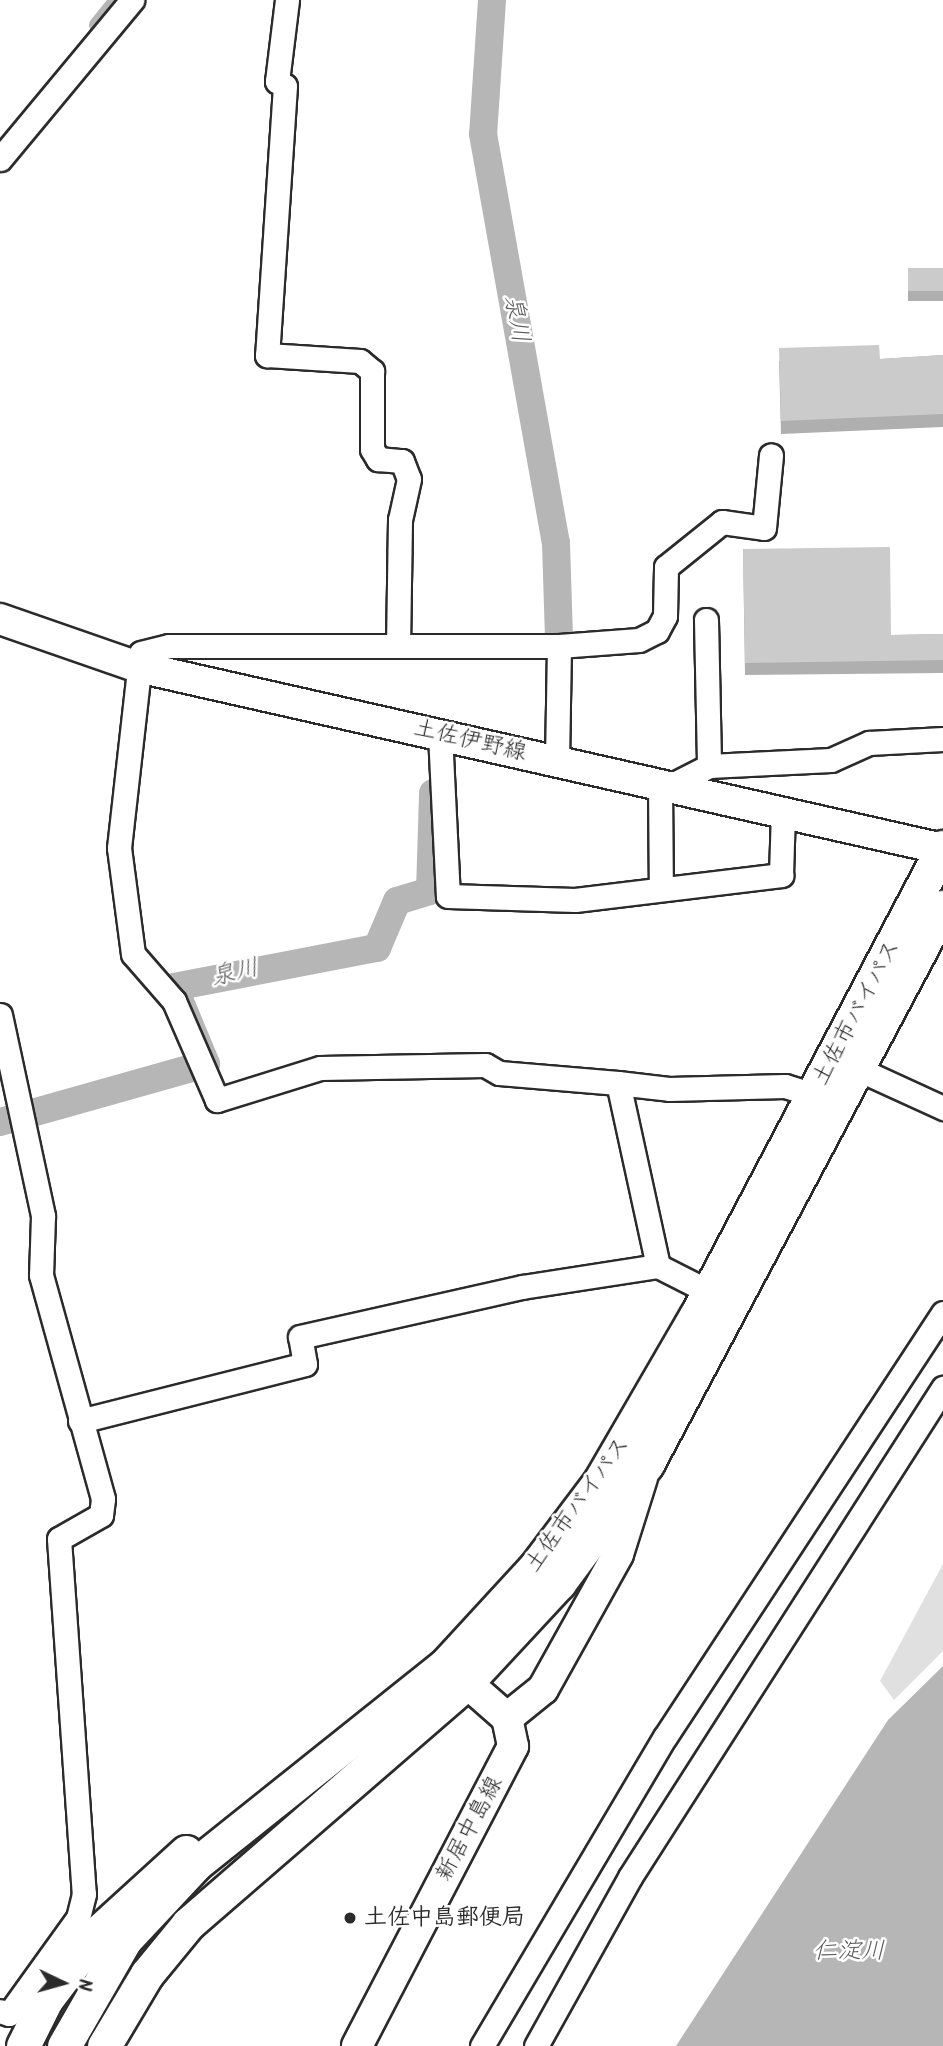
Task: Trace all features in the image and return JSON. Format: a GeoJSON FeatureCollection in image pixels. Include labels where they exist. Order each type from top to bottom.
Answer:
{"type":"FeatureCollection","features":[{"type":"Feature","properties":{"kind":"highway","name":"土佐市バイパス"},"geometry":{"type":"LineString","coordinates":[[104,2046],[147,1974],[188,1924],[239,1873],[355,1784],[456,1674],[576,1560],[647,1464],[721,1298],[827,1099],[943,848]]}},
{"type":"Feature","properties":{"kind":"highway","name":"土佐市バイパス"},"geometry":{"type":"LineString","coordinates":[[827,1099],[858,1069],[943,907]]}},
{"type":"Feature","properties":{"kind":"highway","name":"土佐市バイパス"},"geometry":{"type":"LineString","coordinates":[[64,2046],[125,1940],[197,1863],[456,1674],[600,1481],[721,1298]]}},
{"type":"Feature","properties":{"kind":"highway"},"geometry":{"type":"LineString","coordinates":[[23,2046],[54,1989],[147,1881],[218,1827],[292,1792]]}},
{"type":"Feature","properties":{"kind":"main road","name":"土佐伊野線"},"geometry":{"type":"LineString","coordinates":[[0,619],[138,667],[943,848]]}},
{"type":"Feature","properties":{"kind":"main road"},"geometry":{"type":"LineString","coordinates":[[456,1674],[507,1718],[544,1689],[618,1554],[647,1464]]}},
{"type":"Feature","properties":{"kind":"main road"},"geometry":{"type":"LineString","coordinates":[[576,1560],[592,1559],[602,1581]]}},
{"type":"Feature","properties":{"kind":"main road","name":"新居中島線"},"geometry":{"type":"LineString","coordinates":[[357,2046],[508,1757],[513,1746],[507,1718]]}},
{"type":"Feature","properties":{"kind":"street"},"geometry":{"type":"LineString","coordinates":[[0,159],[132,0]]}},
{"type":"Feature","properties":{"kind":"street"},"geometry":{"type":"LineString","coordinates":[[287,0],[277,81],[285,86],[267,355],[360,361],[372,371],[372,449],[378,459],[402,461],[408,478],[400,520],[397,642]]}},
{"type":"Feature","properties":{"kind":"street"},"geometry":{"type":"LineString","coordinates":[[771,455],[764,528],[722,522],[666,567],[665,616],[657,631],[639,640],[559,646],[397,642],[169,646],[141,653],[121,885],[133,954],[160,979],[217,1100],[320,1068],[485,1065],[499,1073],[669,1089],[785,1086],[827,1099]]}},
{"type":"Feature","properties":{"kind":"street"},"geometry":{"type":"LineString","coordinates":[[706,620],[709,766]]}},
{"type":"Feature","properties":{"kind":"street"},"geometry":{"type":"LineString","coordinates":[[557,761],[559,646]]}},
{"type":"Feature","properties":{"kind":"street"},"geometry":{"type":"LineString","coordinates":[[440,734],[448,896],[575,900],[781,875],[783,811]]}},
{"type":"Feature","properties":{"kind":"street"},"geometry":{"type":"LineString","coordinates":[[661,889],[665,785],[709,766],[831,760],[869,743],[943,739]]}},
{"type":"Feature","properties":{"kind":"street"},"geometry":{"type":"LineString","coordinates":[[0,1015],[10,1112],[43,1216],[41,1275],[103,1499],[101,1515],[58,1539],[83,1894],[78,1918],[9,2014],[0,2011]]}},
{"type":"Feature","properties":{"kind":"street"},"geometry":{"type":"LineString","coordinates":[[858,1069],[943,1108]]}},
{"type":"Feature","properties":{"kind":"street"},"geometry":{"type":"LineString","coordinates":[[618,1083],[657,1266]]}},
{"type":"Feature","properties":{"kind":"street"},"geometry":{"type":"LineString","coordinates":[[80,1421],[305,1364],[300,1337],[522,1287],[657,1266],[721,1298]]}},
{"type":"Feature","properties":{"kind":"street"},"geometry":{"type":"LineString","coordinates":[[482,2046],[665,1737],[943,1312]]}},
{"type":"Feature","properties":{"kind":"street"},"geometry":{"type":"LineString","coordinates":[[536,2046],[630,1877],[943,1388]]}},
{"type":"Feature","properties":{"kind":"shaded area"},"geometry":{"type":"Polygon","coordinates":[[[943,1564],[943,1651],[894,1700],[880,1681],[943,1564]]]}},
{"type":"Feature","properties":{"kind":"water","name":"仁淀川"},"geometry":{"type":"Polygon","coordinates":[[[943,1666],[943,2046],[676,2046],[888,1720],[943,1666]]]}},
{"type":"Feature","properties":{"kind":"building"},"geometry":{"type":"Polygon","coordinates":[[[908,268],[943,268],[943,291],[908,291],[908,268]]]}},
{"type":"Feature","properties":{"kind":"building"},"geometry":{"type":"Polygon","coordinates":[[[879,345],[880,359],[943,355],[943,414],[781,421],[779,348],[879,345]]]}},
{"type":"Feature","properties":{"kind":"building"},"geometry":{"type":"Polygon","coordinates":[[[890,547],[891,635],[943,634],[943,660],[745,663],[743,549],[890,547]]]}},
{"type":"Feature","properties":{"kind":"waterway"},"geometry":{"type":"LineString","coordinates":[[97,25],[117,0]]}},
{"type":"Feature","properties":{"kind":"waterway","name":"泉川"},"geometry":{"type":"LineString","coordinates":[[492,0],[483,134],[556,543],[559,638]]}},
{"type":"Feature","properties":{"kind":"waterway","name":"泉川"},"geometry":{"type":"LineString","coordinates":[[0,1122],[206,1064],[174,987],[377,948],[397,901],[430,891],[433,793]]}},
{"type":"Feature","properties":{"kind":"place","name":"土佐中島郵便局"},"geometry":{"type":"Point","coordinates":[350,1918]}}]}
